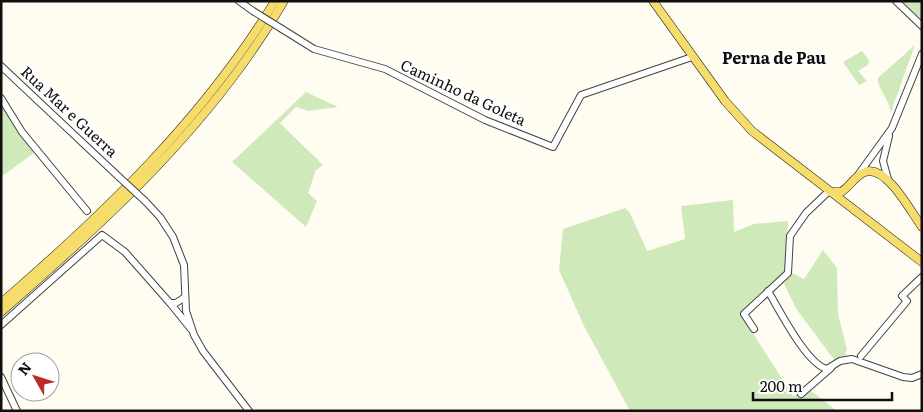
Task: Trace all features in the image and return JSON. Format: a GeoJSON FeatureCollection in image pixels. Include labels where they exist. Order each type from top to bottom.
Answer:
{"type":"FeatureCollection","features":[{"type":"Feature","properties":{"kind":"main road"},"geometry":{"type":"LineString","coordinates":[[1,303],[109,207],[165,148],[211,94],[275,1]]}},
{"type":"Feature","properties":{"kind":"main road"},"geometry":{"type":"LineString","coordinates":[[1,312],[98,227],[168,156],[232,79],[284,1]]}},
{"type":"Feature","properties":{"kind":"main road"},"geometry":{"type":"LineString","coordinates":[[653,1],[725,102],[752,130],[922,262]]}},
{"type":"Feature","properties":{"kind":"main road"},"geometry":{"type":"LineString","coordinates":[[830,192],[838,193],[844,190],[857,176],[864,172],[875,171],[888,179],[922,227]]}},
{"type":"Feature","properties":{"kind":"main road"},"geometry":{"type":"LineString","coordinates":[[844,190],[844,202]]}},
{"type":"Feature","properties":{"kind":"street","name":"Caminho da Goleta"},"geometry":{"type":"LineString","coordinates":[[239,1],[314,49],[385,69],[485,120],[553,148],[581,95],[692,57]]}},
{"type":"Feature","properties":{"kind":"street"},"geometry":{"type":"LineString","coordinates":[[896,1],[922,26]]}},
{"type":"Feature","properties":{"kind":"street"},"geometry":{"type":"LineString","coordinates":[[888,179],[883,161],[892,128],[922,54]]}},
{"type":"Feature","properties":{"kind":"street","name":"Rua Mar e Guerra"},"geometry":{"type":"LineString","coordinates":[[1,66],[160,217],[173,238],[184,265],[186,310],[193,331]]}},
{"type":"Feature","properties":{"kind":"street"},"geometry":{"type":"LineString","coordinates":[[1,98],[22,132],[87,211]]}},
{"type":"Feature","properties":{"kind":"street"},"geometry":{"type":"LineString","coordinates":[[857,176],[892,128]]}},
{"type":"Feature","properties":{"kind":"street"},"geometry":{"type":"LineString","coordinates":[[754,329],[744,314],[788,273],[790,236],[820,198],[830,192]]}},
{"type":"Feature","properties":{"kind":"street"},"geometry":{"type":"LineString","coordinates":[[1,325],[102,235],[125,252],[170,303],[193,331],[203,351],[249,411]]}},
{"type":"Feature","properties":{"kind":"street"},"geometry":{"type":"LineString","coordinates":[[861,356],[907,301],[902,296],[922,277]]}},
{"type":"Feature","properties":{"kind":"street"},"geometry":{"type":"LineString","coordinates":[[768,291],[789,326],[816,364],[827,370],[832,367]]}},
{"type":"Feature","properties":{"kind":"street"},"geometry":{"type":"LineString","coordinates":[[170,303],[176,303],[185,297]]}},
{"type":"Feature","properties":{"kind":"street"},"geometry":{"type":"LineString","coordinates":[[801,394],[840,361],[852,359],[903,377],[912,378],[922,374]]}},
{"type":"Feature","properties":{"kind":"street"},"geometry":{"type":"LineString","coordinates":[[1,377],[17,411]]}},
{"type":"Feature","properties":{"kind":"green space"},"geometry":{"type":"Polygon","coordinates":[[[902,1],[922,1],[922,21],[902,1]]]}},
{"type":"Feature","properties":{"kind":"green space"},"geometry":{"type":"Polygon","coordinates":[[[915,45],[891,114],[879,86],[878,78],[915,45]]]}},
{"type":"Feature","properties":{"kind":"green space"},"geometry":{"type":"Polygon","coordinates":[[[862,51],[869,60],[868,65],[858,71],[867,81],[859,85],[843,62],[862,51]]]}},
{"type":"Feature","properties":{"kind":"green space"},"geometry":{"type":"Polygon","coordinates":[[[306,92],[338,107],[308,111],[296,107],[280,123],[323,165],[316,170],[308,193],[317,201],[306,227],[232,162],[306,92]]]}},
{"type":"Feature","properties":{"kind":"green space"},"geometry":{"type":"Polygon","coordinates":[[[1,106],[34,153],[1,177],[1,106]]]}},
{"type":"Feature","properties":{"kind":"green space"},"geometry":{"type":"Polygon","coordinates":[[[733,200],[734,232],[754,224],[788,221],[786,271],[742,312],[756,338],[793,396],[810,390],[837,411],[630,411],[584,326],[559,270],[563,229],[625,208],[630,213],[647,251],[685,239],[681,206],[733,200]]]}},
{"type":"Feature","properties":{"kind":"green space"},"geometry":{"type":"Polygon","coordinates":[[[823,250],[837,268],[838,314],[847,350],[845,353],[847,355],[835,361],[797,310],[784,284],[792,273],[804,279],[823,250]]]}},
{"type":"Feature","properties":{"kind":"district","name":"Perna de Pau"},"geometry":{"type":"Point","coordinates":[774,58]}}]}
